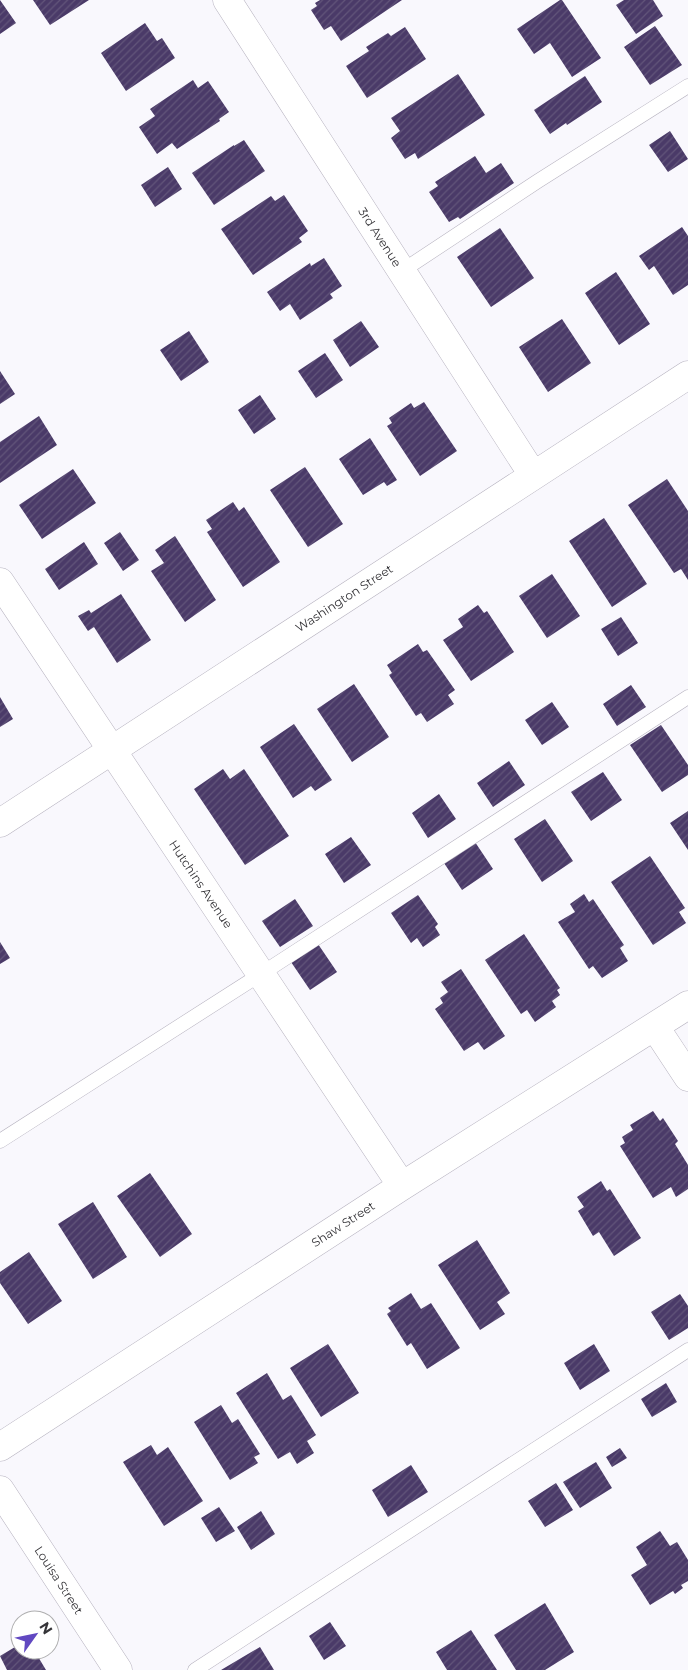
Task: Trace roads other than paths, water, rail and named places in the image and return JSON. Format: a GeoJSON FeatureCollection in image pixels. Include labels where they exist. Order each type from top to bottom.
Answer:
{"type":"FeatureCollection","features":[{"type":"Feature","properties":{"kind":"street","name":"3rd Avenue"},"geometry":{"type":"LineString","coordinates":[[227,0],[533,475]]}},
{"type":"Feature","properties":{"kind":"street","name":"Washington Street"},"geometry":{"type":"LineString","coordinates":[[0,823],[688,375]]}},
{"type":"Feature","properties":{"kind":"street","name":"Hutchins Avenue"},"geometry":{"type":"LineString","coordinates":[[0,582],[402,1186]]}},
{"type":"Feature","properties":{"kind":"street","name":"Shaw Street"},"geometry":{"type":"LineString","coordinates":[[0,1447],[402,1186],[688,1005]]}},
{"type":"Feature","properties":{"kind":"street"},"geometry":{"type":"LineString","coordinates":[[654,1027],[688,1077]]}},
{"type":"Feature","properties":{"kind":"street","name":"Louisa Street"},"geometry":{"type":"LineString","coordinates":[[0,1490],[118,1670]]}},
{"type":"Feature","properties":{"kind":"lane"},"geometry":{"type":"LineString","coordinates":[[402,271],[538,181],[688,86]]}},
{"type":"Feature","properties":{"kind":"lane"},"geometry":{"type":"LineString","coordinates":[[0,1141],[688,697]]}},
{"type":"Feature","properties":{"kind":"lane"},"geometry":{"type":"LineString","coordinates":[[195,1670],[688,1350]]}}]}
